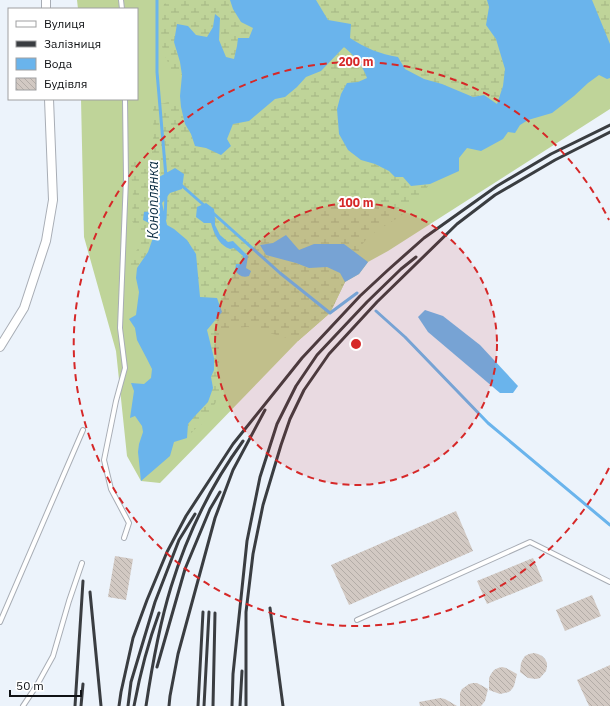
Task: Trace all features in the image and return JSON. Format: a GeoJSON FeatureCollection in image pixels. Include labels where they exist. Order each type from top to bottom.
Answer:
{"type":"FeatureCollection","features":[{"type":"Feature","properties":{"kind":"street"},"geometry":{"type":"LineString","coordinates":[[0,347],[24,308],[46,241],[53,200],[49,100]]}},
{"type":"Feature","properties":{"kind":"lane"},"geometry":{"type":"LineString","coordinates":[[124,538],[129,523],[111,489],[104,460],[116,401],[125,368],[120,328],[126,179],[125,100]]}},
{"type":"Feature","properties":{"kind":"lane"},"geometry":{"type":"LineString","coordinates":[[0,622],[83,430]]}},
{"type":"Feature","properties":{"kind":"lane"},"geometry":{"type":"LineString","coordinates":[[357,620],[530,542],[610,582]]}},
{"type":"Feature","properties":{"kind":"lane"},"geometry":{"type":"LineString","coordinates":[[23,706],[37,685],[53,656],[82,563]]}},
{"type":"Feature","properties":{"kind":"green space"},"geometry":{"type":"Polygon","coordinates":[[[77,0],[610,0],[610,109],[388,251],[368,262],[359,274],[345,282],[330,313],[298,341],[160,483],[141,481],[127,456],[116,351],[84,237],[81,100],[138,100],[138,8],[78,8],[77,0]]]}},
{"type":"Feature","properties":{"kind":"green space"},"geometry":{"type":"Polygon","coordinates":[[[170,0],[230,0],[233,9],[253,27],[250,38],[238,38],[234,59],[226,57],[219,40],[220,18],[216,14],[213,27],[207,37],[196,35],[188,26],[174,42],[182,75],[174,75],[164,53],[161,42],[164,4],[170,0]]]}},
{"type":"Feature","properties":{"kind":"green space"},"geometry":{"type":"Polygon","coordinates":[[[316,0],[487,0],[489,7],[486,25],[496,39],[505,69],[503,86],[497,104],[484,95],[473,97],[442,84],[424,79],[405,69],[398,57],[367,48],[356,42],[350,38],[351,24],[328,20],[316,0]]]}},
{"type":"Feature","properties":{"kind":"green space"},"geometry":{"type":"Polygon","coordinates":[[[592,0],[610,0],[610,44],[609,43],[592,0]]]}},
{"type":"Feature","properties":{"kind":"green space"},"geometry":{"type":"Polygon","coordinates":[[[344,47],[358,61],[367,78],[358,82],[347,83],[341,94],[337,109],[339,134],[348,150],[361,160],[375,164],[389,171],[395,177],[403,176],[411,186],[430,184],[413,205],[403,214],[373,233],[362,246],[358,254],[344,244],[314,244],[299,250],[286,235],[273,243],[260,245],[266,255],[309,268],[327,267],[340,273],[345,282],[330,313],[298,341],[248,327],[232,328],[221,333],[221,394],[203,423],[187,438],[188,424],[213,388],[211,377],[214,370],[214,358],[207,330],[222,312],[217,298],[200,297],[199,285],[174,229],[167,225],[162,203],[170,193],[158,178],[152,181],[154,200],[151,211],[144,212],[151,220],[153,225],[154,231],[152,242],[147,254],[137,268],[131,269],[131,259],[140,245],[140,233],[132,221],[133,189],[131,161],[135,157],[149,165],[153,144],[153,105],[172,100],[181,107],[185,124],[195,145],[221,154],[233,124],[249,121],[275,99],[285,97],[306,77],[321,71],[344,47]]]}},
{"type":"Feature","properties":{"kind":"water"},"geometry":{"type":"Polygon","coordinates":[[[230,0],[316,0],[328,20],[351,24],[350,38],[356,42],[367,48],[398,57],[405,69],[424,79],[442,84],[473,97],[484,95],[497,104],[503,86],[505,69],[496,39],[486,25],[489,7],[487,0],[592,0],[610,44],[610,78],[607,79],[599,75],[552,113],[528,120],[520,125],[515,133],[508,132],[503,139],[481,151],[467,148],[459,158],[459,171],[430,184],[411,186],[403,177],[395,177],[389,171],[375,164],[361,160],[348,150],[339,134],[337,109],[341,94],[347,83],[358,82],[367,78],[358,61],[344,47],[321,71],[306,77],[285,97],[275,99],[249,121],[233,124],[227,139],[231,146],[221,155],[206,148],[195,146],[191,134],[185,124],[180,96],[182,75],[174,42],[177,24],[188,26],[196,35],[207,37],[213,27],[215,14],[220,18],[219,40],[226,57],[234,59],[238,38],[249,38],[253,28],[241,22],[233,9],[230,0]]]}},
{"type":"Feature","properties":{"kind":"water"},"geometry":{"type":"Polygon","coordinates":[[[175,168],[184,174],[182,189],[170,193],[162,203],[167,225],[187,240],[196,254],[200,297],[217,298],[222,312],[207,330],[214,358],[214,370],[211,377],[213,388],[208,402],[188,424],[187,438],[174,442],[170,456],[141,481],[138,452],[143,432],[142,426],[135,416],[130,418],[134,391],[131,383],[144,384],[151,378],[152,369],[137,340],[135,328],[129,319],[136,315],[139,292],[136,278],[137,268],[148,252],[154,235],[153,225],[143,220],[144,212],[152,211],[154,200],[152,181],[175,168]]]}},
{"type":"Feature","properties":{"kind":"water"},"geometry":{"type":"Polygon","coordinates":[[[206,203],[214,209],[215,225],[220,235],[228,242],[233,241],[248,256],[246,268],[251,271],[249,276],[240,276],[235,270],[236,264],[242,264],[243,256],[234,248],[230,249],[220,242],[215,235],[211,223],[204,223],[196,217],[197,207],[206,203]]]}},
{"type":"Feature","properties":{"kind":"water"},"geometry":{"type":"Polygon","coordinates":[[[286,235],[299,250],[314,244],[344,244],[368,262],[359,274],[345,282],[340,273],[327,267],[309,268],[266,255],[260,245],[273,243],[286,235]]]}},
{"type":"Feature","properties":{"kind":"water"},"geometry":{"type":"Polygon","coordinates":[[[425,310],[443,316],[480,345],[518,386],[513,393],[500,393],[428,332],[418,317],[425,310]]]}},
{"type":"Feature","properties":{"kind":"building"},"geometry":{"type":"Polygon","coordinates":[[[456,511],[473,551],[349,605],[331,565],[456,511]]]}},
{"type":"Feature","properties":{"kind":"building"},"geometry":{"type":"Polygon","coordinates":[[[115,556],[133,559],[126,600],[108,597],[115,556]]]}},
{"type":"Feature","properties":{"kind":"building"},"geometry":{"type":"Polygon","coordinates":[[[533,558],[543,581],[487,604],[477,581],[533,558]]]}},
{"type":"Feature","properties":{"kind":"building"},"geometry":{"type":"Polygon","coordinates":[[[592,595],[601,616],[565,631],[556,610],[592,595]]]}},
{"type":"Feature","properties":{"kind":"building"},"geometry":{"type":"Polygon","coordinates":[[[534,653],[542,656],[547,663],[546,671],[540,678],[536,679],[528,678],[520,672],[521,663],[525,656],[534,653]]]}},
{"type":"Feature","properties":{"kind":"building"},"geometry":{"type":"Polygon","coordinates":[[[610,665],[610,706],[589,706],[577,680],[610,665]]]}},
{"type":"Feature","properties":{"kind":"building"},"geometry":{"type":"Polygon","coordinates":[[[502,667],[517,674],[512,689],[509,692],[500,694],[489,690],[489,678],[494,670],[502,667]]]}},
{"type":"Feature","properties":{"kind":"building"},"geometry":{"type":"Polygon","coordinates":[[[473,683],[477,683],[488,689],[485,701],[481,706],[460,706],[460,693],[462,689],[473,683]]]}},
{"type":"Feature","properties":{"kind":"building"},"geometry":{"type":"Polygon","coordinates":[[[440,698],[445,699],[457,706],[420,706],[419,702],[440,698]]]}},
{"type":"Feature","properties":{"kind":"waterway","name":"Коноплянка"},"geometry":{"type":"LineString","coordinates":[[157,0],[157,72],[166,177]]}},
{"type":"Feature","properties":{"kind":"waterway"},"geometry":{"type":"LineString","coordinates":[[180,184],[206,207]]}},
{"type":"Feature","properties":{"kind":"waterway","name":"Коноплянка"},"geometry":{"type":"LineString","coordinates":[[165,219],[166,195]]}},
{"type":"Feature","properties":{"kind":"waterway"},"geometry":{"type":"LineString","coordinates":[[213,213],[280,273],[330,313],[357,293]]}},
{"type":"Feature","properties":{"kind":"waterway"},"geometry":{"type":"LineString","coordinates":[[376,311],[405,337],[488,423],[610,525]]}},
{"type":"Feature","properties":{"kind":"railway"},"geometry":{"type":"LineString","coordinates":[[119,706],[133,638],[167,552],[186,516],[233,444],[302,358],[360,296],[424,238],[497,186],[551,154],[610,125]]}},
{"type":"Feature","properties":{"kind":"railway"},"geometry":{"type":"LineString","coordinates":[[246,706],[246,612],[253,554],[263,505],[281,445],[290,419],[304,390],[329,354],[377,302],[457,224],[495,195],[555,160],[610,132]]}},
{"type":"Feature","properties":{"kind":"railway"},"geometry":{"type":"LineString","coordinates":[[232,706],[233,674],[247,541],[260,477],[277,424],[296,386],[317,355],[367,302],[401,269],[416,257]]}},
{"type":"Feature","properties":{"kind":"railway"},"geometry":{"type":"LineString","coordinates":[[169,706],[178,654],[215,518],[233,470],[265,410]]}},
{"type":"Feature","properties":{"kind":"railway"},"geometry":{"type":"LineString","coordinates":[[146,706],[159,631],[184,548],[210,493],[220,475],[243,441]]}},
{"type":"Feature","properties":{"kind":"railway"},"geometry":{"type":"LineString","coordinates":[[157,667],[185,569],[210,509],[220,492]]}},
{"type":"Feature","properties":{"kind":"railway"},"geometry":{"type":"LineString","coordinates":[[128,706],[131,682],[155,602],[179,540],[195,514]]}},
{"type":"Feature","properties":{"kind":"railway"},"geometry":{"type":"LineString","coordinates":[[75,706],[83,581]]}},
{"type":"Feature","properties":{"kind":"railway"},"geometry":{"type":"LineString","coordinates":[[90,592],[101,706]]}},
{"type":"Feature","properties":{"kind":"railway"},"geometry":{"type":"LineString","coordinates":[[270,608],[283,706]]}},
{"type":"Feature","properties":{"kind":"railway"},"geometry":{"type":"LineString","coordinates":[[198,706],[203,612]]}},
{"type":"Feature","properties":{"kind":"railway"},"geometry":{"type":"LineString","coordinates":[[204,706],[209,612]]}},
{"type":"Feature","properties":{"kind":"railway"},"geometry":{"type":"LineString","coordinates":[[134,706],[151,636],[159,613]]}},
{"type":"Feature","properties":{"kind":"railway"},"geometry":{"type":"LineString","coordinates":[[213,706],[215,613]]}},
{"type":"Feature","properties":{"kind":"railway"},"geometry":{"type":"LineString","coordinates":[[240,706],[242,671]]}},
{"type":"Feature","properties":{"kind":"railway"},"geometry":{"type":"LineString","coordinates":[[81,706],[83,684]]}}]}
